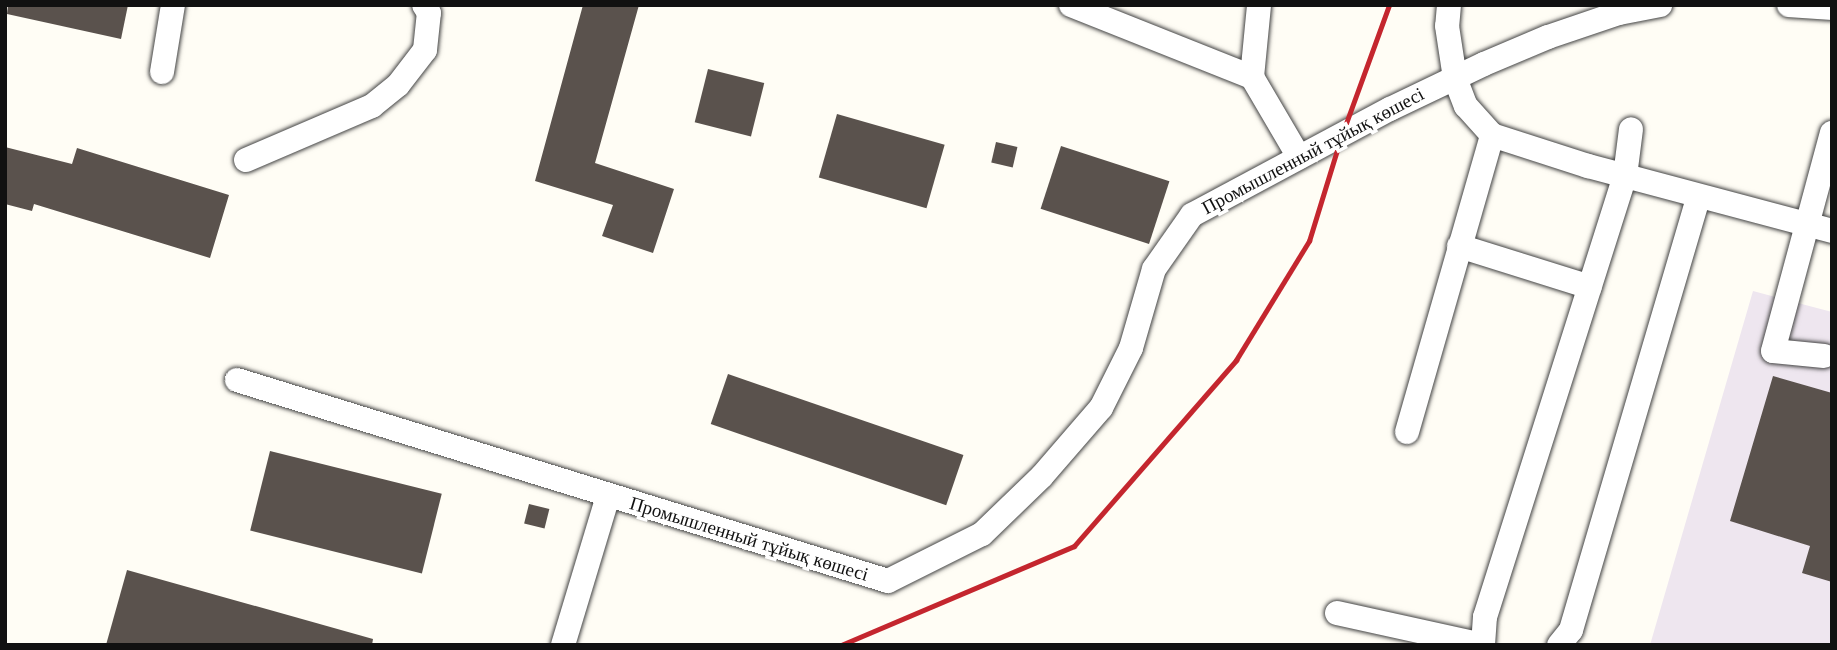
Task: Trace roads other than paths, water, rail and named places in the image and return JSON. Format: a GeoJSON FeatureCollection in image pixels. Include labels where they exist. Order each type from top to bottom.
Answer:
{"type":"FeatureCollection","features":[{"type":"Feature","properties":{"kind":"lane"},"geometry":{"type":"LineString","coordinates":[[162,72],[173,5]]}},
{"type":"Feature","properties":{"kind":"lane"},"geometry":{"type":"LineString","coordinates":[[246,160],[372,106],[398,85],[425,50],[429,13],[424,5]]}},
{"type":"Feature","properties":{"kind":"lane"},"geometry":{"type":"LineString","coordinates":[[1072,5],[1252,77]]}},
{"type":"Feature","properties":{"kind":"lane"},"geometry":{"type":"LineString","coordinates":[[1259,5],[1252,77],[1299,158]]}},
{"type":"Feature","properties":{"kind":"lane"},"geometry":{"type":"LineString","coordinates":[[1449,5],[1447,26],[1455,78],[1466,106],[1492,135],[1625,177],[1832,231]]}},
{"type":"Feature","properties":{"kind":"lane","name":"Промышленный тұйық көшесі"},"geometry":{"type":"LineString","coordinates":[[237,380],[888,581],[982,534],[1042,477],[1101,408],[1131,348],[1154,269],[1192,215],[1455,78],[1548,37],[1619,13],[1660,5]]}},
{"type":"Feature","properties":{"kind":"lane"},"geometry":{"type":"LineString","coordinates":[[1789,5],[1832,8]]}},
{"type":"Feature","properties":{"kind":"lane"},"geometry":{"type":"LineString","coordinates":[[1337,613],[1483,645],[1485,617],[1625,177],[1632,129]]}},
{"type":"Feature","properties":{"kind":"lane"},"geometry":{"type":"LineString","coordinates":[[1824,356],[1773,351],[1832,133]]}},
{"type":"Feature","properties":{"kind":"lane"},"geometry":{"type":"LineString","coordinates":[[1408,432],[1492,135]]}},
{"type":"Feature","properties":{"kind":"lane"},"geometry":{"type":"LineString","coordinates":[[1559,645],[1571,630],[1699,196]]}},
{"type":"Feature","properties":{"kind":"lane"},"geometry":{"type":"LineString","coordinates":[[1459,246],[1590,287]]}},
{"type":"Feature","properties":{"kind":"lane"},"geometry":{"type":"LineString","coordinates":[[563,645],[608,496]]}},
{"type":"Feature","properties":{"kind":"railway"},"geometry":{"type":"LineString","coordinates":[[841,645],[1074,546],[1236,360],[1309,241],[1341,137],[1389,5]]}}]}
